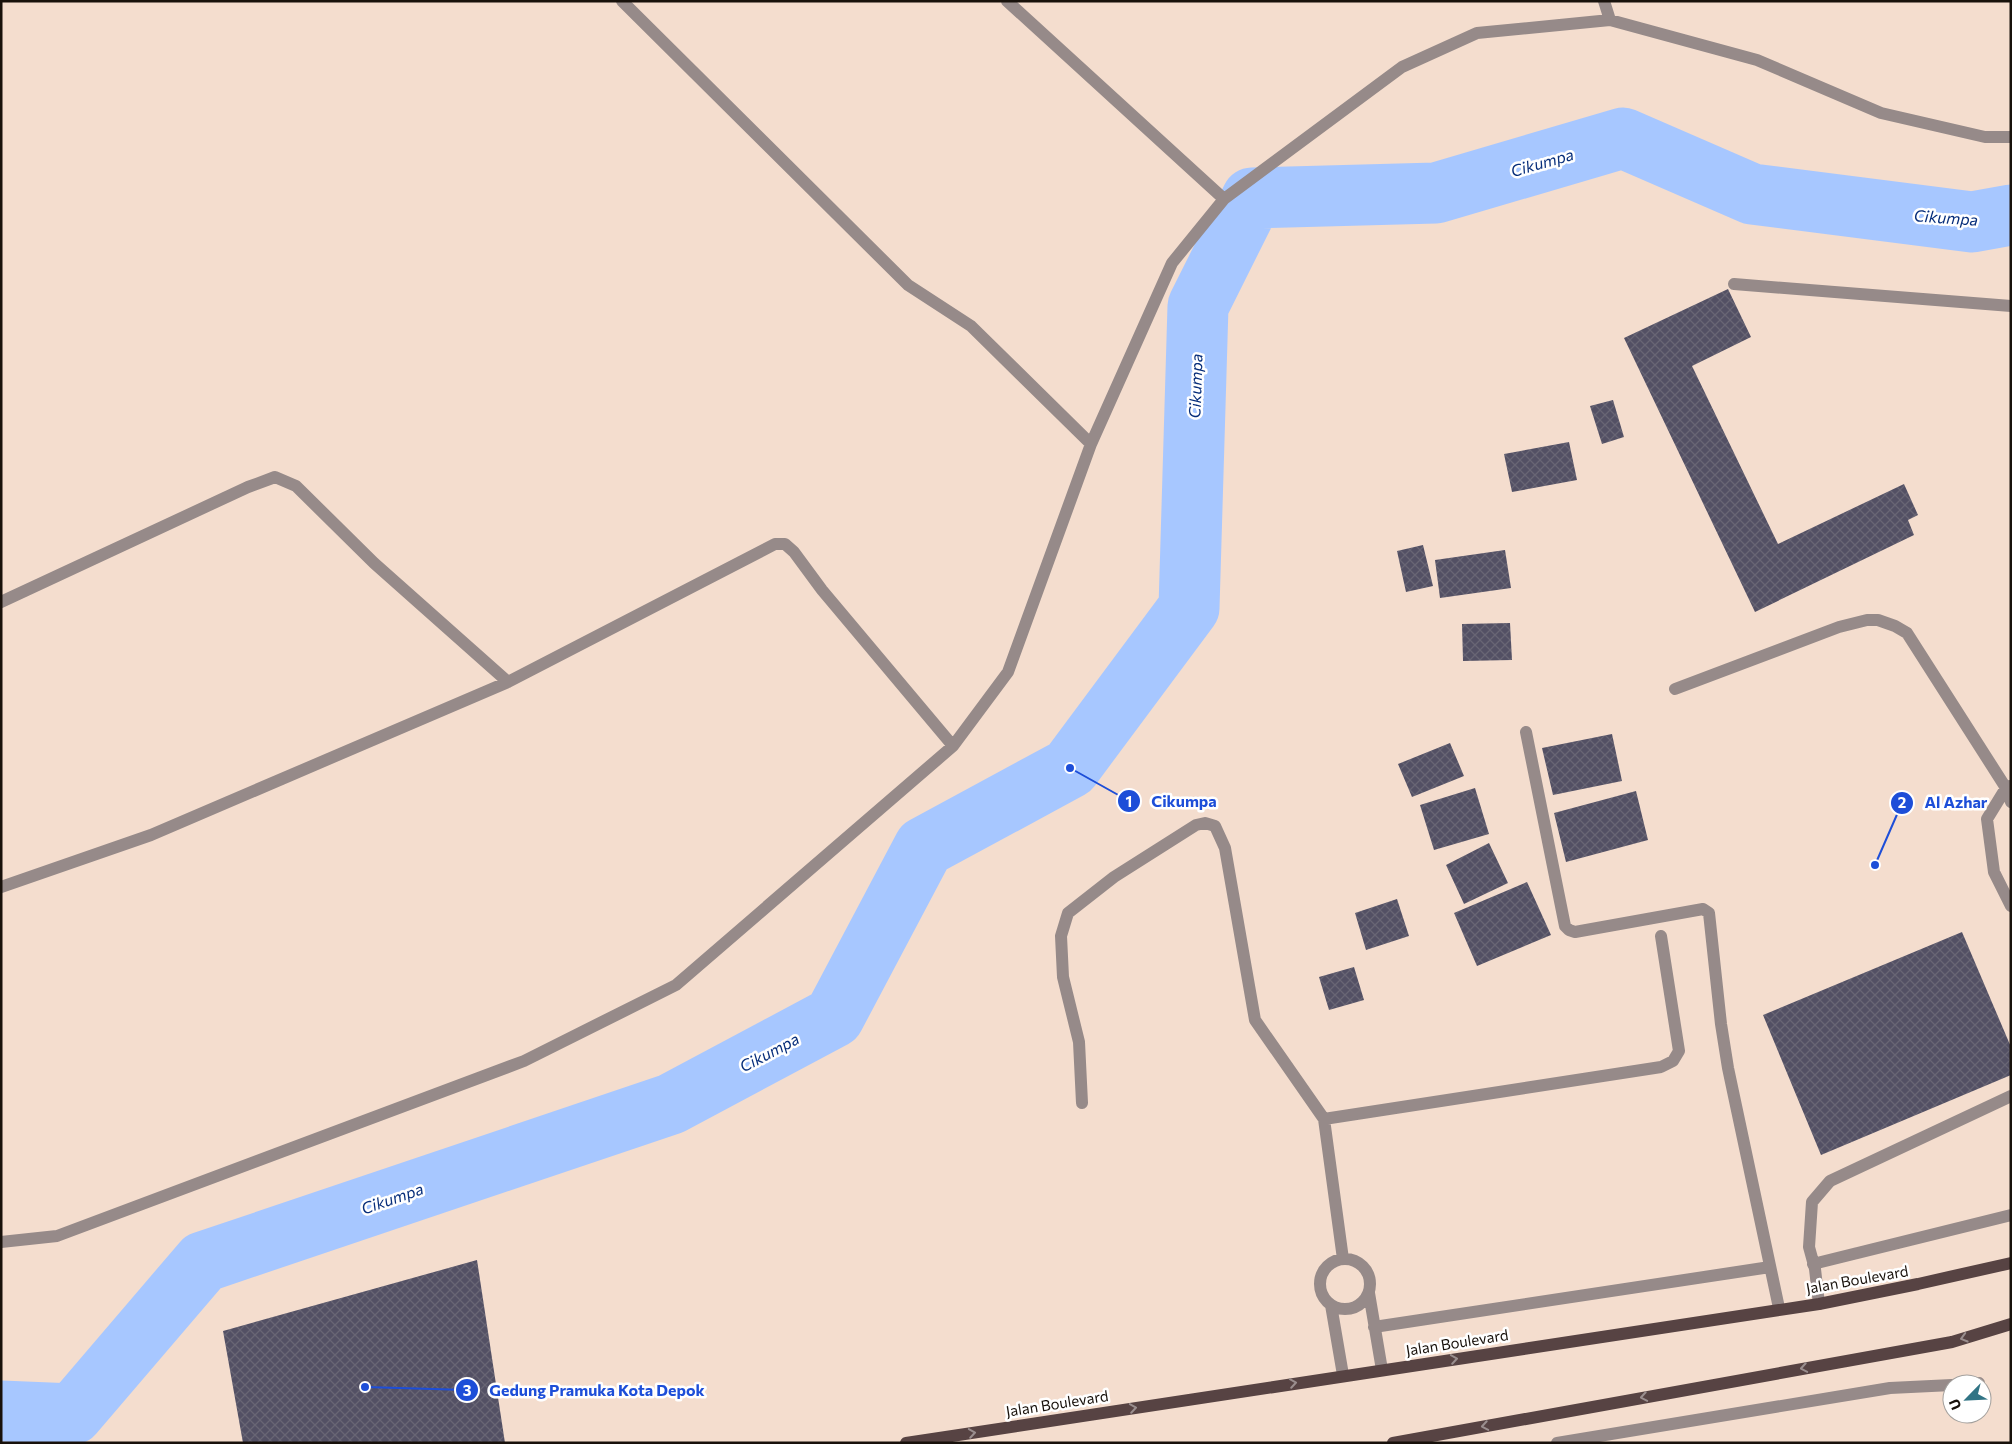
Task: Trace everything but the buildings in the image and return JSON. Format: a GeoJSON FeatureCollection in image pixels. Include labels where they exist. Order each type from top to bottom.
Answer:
{"type":"FeatureCollection","features":[{"type":"Feature","properties":{"kind":"main road","name":"Jalan Boulevard"},"geometry":{"type":"LineString","coordinates":[[906,1443],[1779,1308],[1819,1304],[2011,1263]]}},
{"type":"Feature","properties":{"kind":"main road"},"geometry":{"type":"LineString","coordinates":[[1393,1443],[1952,1342],[2011,1324]]}},
{"type":"Feature","properties":{"kind":"street"},"geometry":{"type":"LineString","coordinates":[[622,1],[908,286],[971,326],[1090,444]]}},
{"type":"Feature","properties":{"kind":"street"},"geometry":{"type":"LineString","coordinates":[[1008,1],[1224,199]]}},
{"type":"Feature","properties":{"kind":"street"},"geometry":{"type":"LineString","coordinates":[[1604,1],[1610,20]]}},
{"type":"Feature","properties":{"kind":"street"},"geometry":{"type":"LineString","coordinates":[[1,1242],[58,1236],[524,1061],[676,985],[953,746],[1008,672],[1090,444],[1172,263],[1224,199],[1402,67],[1478,33],[1610,20],[1757,60],[1881,113],[1985,137],[2011,137]]}},
{"type":"Feature","properties":{"kind":"street"},"geometry":{"type":"LineString","coordinates":[[1734,284],[2011,306]]}},
{"type":"Feature","properties":{"kind":"street"},"geometry":{"type":"LineString","coordinates":[[1,602],[248,487],[275,477],[296,486],[374,563],[508,682]]}},
{"type":"Feature","properties":{"kind":"street"},"geometry":{"type":"LineString","coordinates":[[1,887],[152,835],[508,682],[775,544],[785,544],[794,552],[822,590],[953,746]]}},
{"type":"Feature","properties":{"kind":"street"},"geometry":{"type":"LineString","coordinates":[[1675,689],[1839,627],[1867,620],[1878,620],[1895,626],[1907,634],[2008,786],[2011,802]]}},
{"type":"Feature","properties":{"kind":"street"},"geometry":{"type":"LineString","coordinates":[[1526,732],[1565,926],[1568,930],[1575,932],[1703,909],[1709,913],[1721,1024],[1728,1068],[1779,1308]]}},
{"type":"Feature","properties":{"kind":"street"},"geometry":{"type":"LineString","coordinates":[[2008,786],[1987,819],[1994,872],[2011,906]]}},
{"type":"Feature","properties":{"kind":"street"},"geometry":{"type":"LineString","coordinates":[[1082,1104],[1079,1042],[1063,977],[1061,936],[1068,913],[1114,877],[1196,825],[1205,823],[1215,826],[1225,848],[1255,1020],[1324,1119],[1343,1259]]}},
{"type":"Feature","properties":{"kind":"street"},"geometry":{"type":"LineString","coordinates":[[1324,1119],[1661,1067],[1673,1061],[1679,1051],[1661,936]]}},
{"type":"Feature","properties":{"kind":"street"},"geometry":{"type":"LineString","coordinates":[[1819,1304],[1809,1248],[1812,1202],[1830,1181],[2011,1096]]}},
{"type":"Feature","properties":{"kind":"street"},"geometry":{"type":"LineString","coordinates":[[1813,1264],[2011,1215]]}},
{"type":"Feature","properties":{"kind":"street"},"geometry":{"type":"LineString","coordinates":[[1369,1293],[1363,1303],[1353,1308],[1342,1310],[1331,1305],[1323,1297],[1319,1286],[1321,1275],[1327,1265],[1337,1259],[1348,1258],[1359,1262],[1367,1270],[1371,1282],[1369,1293],[1382,1370]]}},
{"type":"Feature","properties":{"kind":"street"},"geometry":{"type":"LineString","coordinates":[[1374,1327],[1770,1267]]}},
{"type":"Feature","properties":{"kind":"street"},"geometry":{"type":"LineString","coordinates":[[1331,1305],[1343,1376]]}},
{"type":"Feature","properties":{"kind":"street"},"geometry":{"type":"LineString","coordinates":[[1557,1443],[1890,1388],[1942,1385]]}},
{"type":"Feature","properties":{"kind":"waterway","name":"Cikumpa"},"geometry":{"type":"LineString","coordinates":[[1,1411],[73,1414],[203,1262],[671,1104],[834,1017],[924,847],[1070,768],[1189,608],[1198,306],[1252,198],[1436,193],[1623,138],[1752,194],[1972,222],[2011,215]]}},
{"type":"Feature","properties":{"kind":"place","name":"Cikumpa"},"geometry":{"type":"Point","coordinates":[1070,768]}},
{"type":"Feature","properties":{"kind":"place","name":"Al Azhar"},"geometry":{"type":"Point","coordinates":[1875,865]}},
{"type":"Feature","properties":{"kind":"place","name":"Gedung Pramuka Kota Depok"},"geometry":{"type":"Point","coordinates":[365,1387]}}]}
